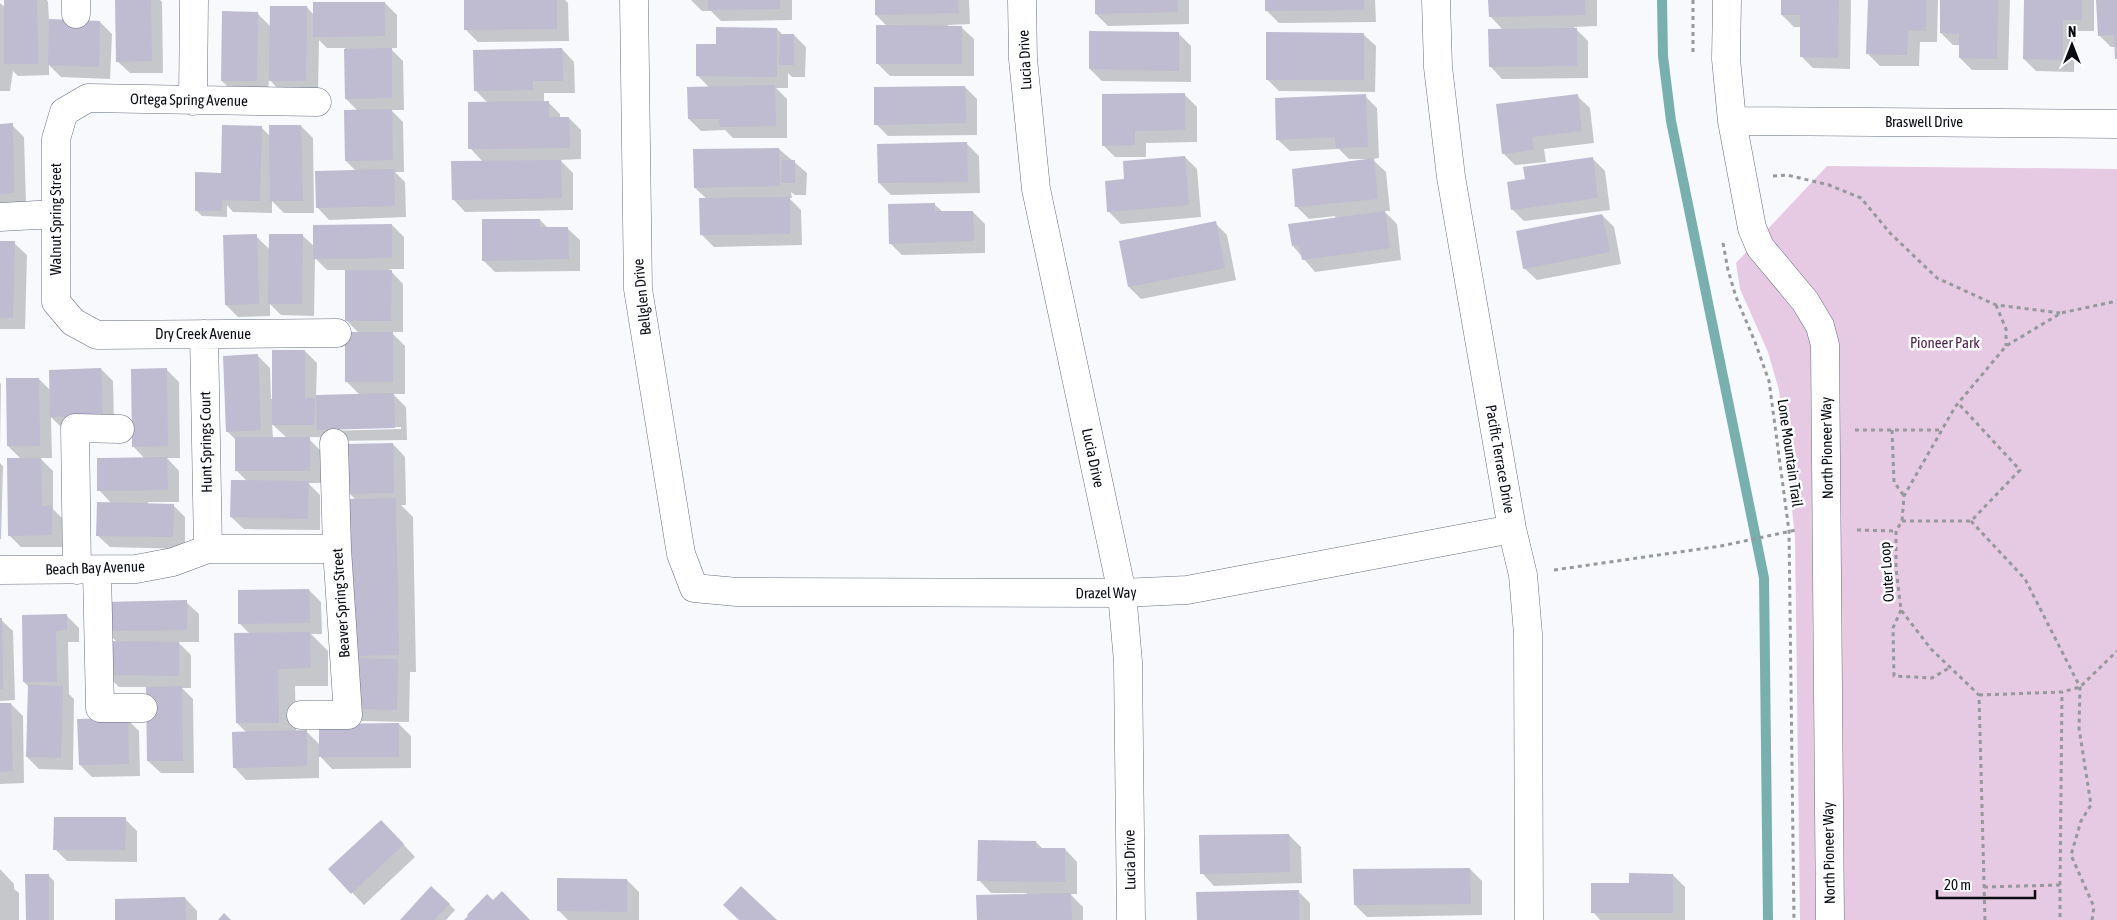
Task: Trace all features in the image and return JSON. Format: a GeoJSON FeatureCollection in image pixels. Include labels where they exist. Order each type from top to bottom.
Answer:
{"type":"FeatureCollection","features":[{"type":"Feature","properties":{"kind":"street"},"geometry":{"type":"LineString","coordinates":[[193,101],[194,0]]}},
{"type":"Feature","properties":{"kind":"street","name":"Bellglen Drive"},"geometry":{"type":"LineString","coordinates":[[634,0],[638,289],[681,554],[694,588]]}},
{"type":"Feature","properties":{"kind":"street","name":"Lucia Drive"},"geometry":{"type":"LineString","coordinates":[[1022,0],[1023,59],[1036,189],[1122,594],[1128,662],[1131,920]]}},
{"type":"Feature","properties":{"kind":"street","name":"Pacific Terrace Drive"},"geometry":{"type":"LineString","coordinates":[[1436,0],[1438,68],[1451,177],[1512,529],[1523,575],[1528,634],[1529,920]]}},
{"type":"Feature","properties":{"kind":"street","name":"North Pioneer Way"},"geometry":{"type":"LineString","coordinates":[[1727,0],[1726,59],[1732,121],[1752,228],[1760,247],[1805,301],[1820,326],[1825,345],[1830,920]]}},
{"type":"Feature","properties":{"kind":"street","name":"Ortega Spring Avenue"},"geometry":{"type":"LineString","coordinates":[[64,112],[88,98],[317,102]]}},
{"type":"Feature","properties":{"kind":"street","name":"Walnut Spring Street"},"geometry":{"type":"LineString","coordinates":[[64,112],[56,139],[56,302],[73,322]]}},
{"type":"Feature","properties":{"kind":"street","name":"Braswell Drive"},"geometry":{"type":"LineString","coordinates":[[1732,121],[2117,124]]}},
{"type":"Feature","properties":{"kind":"street"},"geometry":{"type":"LineString","coordinates":[[0,217],[56,214]]}},
{"type":"Feature","properties":{"kind":"street","name":"Dry Creek Avenue"},"geometry":{"type":"LineString","coordinates":[[73,322],[97,334],[337,333]]}},
{"type":"Feature","properties":{"kind":"street","name":"Hunt Springs Court"},"geometry":{"type":"LineString","coordinates":[[204,334],[208,549]]}},
{"type":"Feature","properties":{"kind":"street"},"geometry":{"type":"LineString","coordinates":[[120,429],[75,428],[100,708],[143,708]]}},
{"type":"Feature","properties":{"kind":"street","name":"Beaver Spring Street"},"geometry":{"type":"LineString","coordinates":[[301,715],[348,715],[334,443]]}},
{"type":"Feature","properties":{"kind":"street","name":"Drazel Way"},"geometry":{"type":"LineString","coordinates":[[694,588],[737,592],[1122,594],[1187,590],[1512,529]]}},
{"type":"Feature","properties":{"kind":"street","name":"Beach Bay Avenue"},"geometry":{"type":"LineString","coordinates":[[0,570],[136,569],[173,562],[208,549],[338,549]]}},
{"type":"Feature","properties":{"kind":"path"},"geometry":{"type":"LineString","coordinates":[[1693,0],[1694,61]]}},
{"type":"Feature","properties":{"kind":"path"},"geometry":{"type":"LineString","coordinates":[[1742,179],[1787,175],[1829,185],[1861,198],[1890,233],[1938,278],[1996,305],[2060,313]]}},
{"type":"Feature","properties":{"kind":"path","name":"Lone Mountain Trail"},"geometry":{"type":"LineString","coordinates":[[1722,235],[1728,270],[1736,297],[1756,342],[1769,381],[1790,531],[1794,920]]}},
{"type":"Feature","properties":{"kind":"path","name":"Outer Loop"},"geometry":{"type":"LineString","coordinates":[[1979,695],[1931,649],[1901,610],[1896,568],[1896,531],[1902,521],[1904,496],[1940,430],[1958,403],[2006,346],[2060,313],[2117,301]]}},
{"type":"Feature","properties":{"kind":"path"},"geometry":{"type":"LineString","coordinates":[[1996,305],[2006,329],[2006,346]]}},
{"type":"Feature","properties":{"kind":"path"},"geometry":{"type":"LineString","coordinates":[[1902,521],[1972,521],[2020,470],[1958,403]]}},
{"type":"Feature","properties":{"kind":"path"},"geometry":{"type":"LineString","coordinates":[[1827,430],[1940,430]]}},
{"type":"Feature","properties":{"kind":"path"},"geometry":{"type":"LineString","coordinates":[[1892,430],[1894,482],[1904,496]]}},
{"type":"Feature","properties":{"kind":"path"},"geometry":{"type":"LineString","coordinates":[[1972,521],[2025,579],[2080,687],[2079,728],[2091,805],[2081,821],[2071,855],[2094,907],[2092,920]]}},
{"type":"Feature","properties":{"kind":"path"},"geometry":{"type":"LineString","coordinates":[[1523,575],[1721,546],[1780,534]]}},
{"type":"Feature","properties":{"kind":"path"},"geometry":{"type":"LineString","coordinates":[[1901,610],[1893,628],[1894,676],[1932,678],[1949,668]]}},
{"type":"Feature","properties":{"kind":"path"},"geometry":{"type":"LineString","coordinates":[[1985,920],[1979,695],[2062,692],[2080,687],[2117,651]]}},
{"type":"Feature","properties":{"kind":"path"},"geometry":{"type":"LineString","coordinates":[[2060,920],[2062,692]]}},
{"type":"Feature","properties":{"kind":"path"},"geometry":{"type":"LineString","coordinates":[[1984,887],[2060,885]]}},
{"type":"Feature","properties":{"kind":"green space","name":"Pioneer Park"},"geometry":{"type":"Polygon","coordinates":[[[1827,166],[2117,169],[2117,920],[1800,920],[1795,537],[1779,390],[1768,352],[1740,289],[1736,263],[1827,166]]]}},
{"type":"Feature","properties":{"kind":"building"},"geometry":{"type":"Polygon","coordinates":[[[4,0],[37,0],[38,64],[4,64],[4,0]]]}},
{"type":"Feature","properties":{"kind":"building"},"geometry":{"type":"Polygon","coordinates":[[[115,0],[151,0],[152,61],[116,62],[115,0]]]}},
{"type":"Feature","properties":{"kind":"building"},"geometry":{"type":"Polygon","coordinates":[[[464,0],[557,0],[557,29],[464,30],[464,0]]]}},
{"type":"Feature","properties":{"kind":"building"},"geometry":{"type":"Polygon","coordinates":[[[708,0],[780,0],[780,9],[708,10],[708,0]]]}},
{"type":"Feature","properties":{"kind":"building"},"geometry":{"type":"Polygon","coordinates":[[[875,0],[958,0],[959,13],[875,15],[875,0]]]}},
{"type":"Feature","properties":{"kind":"building"},"geometry":{"type":"Polygon","coordinates":[[[1095,0],[1177,0],[1178,12],[1095,14],[1095,0]]]}},
{"type":"Feature","properties":{"kind":"building"},"geometry":{"type":"Polygon","coordinates":[[[1265,0],[1364,0],[1364,10],[1265,11],[1265,0]]]}},
{"type":"Feature","properties":{"kind":"building"},"geometry":{"type":"Polygon","coordinates":[[[1488,0],[1585,0],[1586,15],[1489,17],[1488,0]]]}},
{"type":"Feature","properties":{"kind":"building"},"geometry":{"type":"Polygon","coordinates":[[[1781,0],[1839,0],[1838,58],[1800,57],[1800,15],[1781,15],[1781,0]]]}},
{"type":"Feature","properties":{"kind":"building"},"geometry":{"type":"Polygon","coordinates":[[[1868,0],[1926,0],[1926,31],[1908,30],[1907,55],[1866,54],[1868,0]]]}},
{"type":"Feature","properties":{"kind":"building"},"geometry":{"type":"Polygon","coordinates":[[[1940,0],[1998,0],[1997,59],[1959,58],[1959,34],[1940,33],[1940,0]]]}},
{"type":"Feature","properties":{"kind":"building"},"geometry":{"type":"Polygon","coordinates":[[[2024,0],[2082,0],[2082,20],[2063,20],[2063,60],[2023,59],[2024,0]]]}},
{"type":"Feature","properties":{"kind":"building"},"geometry":{"type":"Polygon","coordinates":[[[2096,0],[2117,0],[2117,59],[2115,59],[2114,35],[2098,36],[2096,0]]]}},
{"type":"Feature","properties":{"kind":"building"},"geometry":{"type":"Polygon","coordinates":[[[313,2],[385,2],[385,36],[313,37],[313,2]]]}},
{"type":"Feature","properties":{"kind":"building"},"geometry":{"type":"Polygon","coordinates":[[[270,6],[307,6],[306,81],[269,81],[270,6]]]}},
{"type":"Feature","properties":{"kind":"building"},"geometry":{"type":"Polygon","coordinates":[[[222,11],[258,12],[257,81],[221,81],[222,11]]]}},
{"type":"Feature","properties":{"kind":"building"},"geometry":{"type":"Polygon","coordinates":[[[49,19],[100,21],[99,67],[48,65],[49,19]]]}},
{"type":"Feature","properties":{"kind":"building"},"geometry":{"type":"Polygon","coordinates":[[[876,25],[962,26],[962,64],[876,64],[876,25]]]}},
{"type":"Feature","properties":{"kind":"building"},"geometry":{"type":"Polygon","coordinates":[[[716,27],[777,28],[777,77],[696,76],[696,44],[716,44],[716,27]]]}},
{"type":"Feature","properties":{"kind":"building"},"geometry":{"type":"Polygon","coordinates":[[[1577,28],[1577,66],[1489,67],[1488,29],[1577,28]]]}},
{"type":"Feature","properties":{"kind":"building"},"geometry":{"type":"Polygon","coordinates":[[[1089,31],[1179,32],[1179,71],[1089,69],[1089,31]]]}},
{"type":"Feature","properties":{"kind":"building"},"geometry":{"type":"Polygon","coordinates":[[[1266,32],[1364,33],[1364,80],[1266,80],[1266,32]]]}},
{"type":"Feature","properties":{"kind":"building"},"geometry":{"type":"Polygon","coordinates":[[[780,34],[794,34],[794,65],[779,65],[780,34]]]}},
{"type":"Feature","properties":{"kind":"building"},"geometry":{"type":"Polygon","coordinates":[[[392,48],[392,98],[345,99],[344,49],[392,48]]]}},
{"type":"Feature","properties":{"kind":"building"},"geometry":{"type":"Polygon","coordinates":[[[562,48],[563,81],[533,81],[533,90],[474,91],[473,50],[562,48]]]}},
{"type":"Feature","properties":{"kind":"building"},"geometry":{"type":"Polygon","coordinates":[[[775,85],[776,126],[720,127],[719,119],[688,119],[687,87],[775,85]]]}},
{"type":"Feature","properties":{"kind":"building"},"geometry":{"type":"Polygon","coordinates":[[[965,86],[966,123],[874,125],[874,87],[965,86]]]}},
{"type":"Feature","properties":{"kind":"building"},"geometry":{"type":"Polygon","coordinates":[[[1185,93],[1185,130],[1135,131],[1135,145],[1102,146],[1102,94],[1185,93]]]}},
{"type":"Feature","properties":{"kind":"building"},"geometry":{"type":"Polygon","coordinates":[[[1366,94],[1368,147],[1336,148],[1335,137],[1276,140],[1275,98],[1366,94]]]}},
{"type":"Feature","properties":{"kind":"building"},"geometry":{"type":"Polygon","coordinates":[[[1578,94],[1582,131],[1532,137],[1534,150],[1502,154],[1496,104],[1578,94]]]}},
{"type":"Feature","properties":{"kind":"building"},"geometry":{"type":"Polygon","coordinates":[[[549,101],[549,117],[569,117],[570,148],[468,149],[468,102],[549,101]]]}},
{"type":"Feature","properties":{"kind":"building"},"geometry":{"type":"Polygon","coordinates":[[[392,109],[393,160],[345,161],[344,110],[392,109]]]}},
{"type":"Feature","properties":{"kind":"building"},"geometry":{"type":"Polygon","coordinates":[[[13,123],[14,193],[0,194],[0,124],[13,123]]]}},
{"type":"Feature","properties":{"kind":"building"},"geometry":{"type":"Polygon","coordinates":[[[222,125],[262,126],[260,201],[222,200],[222,211],[195,211],[195,172],[221,173],[222,125]]]}},
{"type":"Feature","properties":{"kind":"building"},"geometry":{"type":"Polygon","coordinates":[[[269,125],[301,125],[303,201],[270,201],[269,125]]]}},
{"type":"Feature","properties":{"kind":"building"},"geometry":{"type":"Polygon","coordinates":[[[967,142],[968,182],[878,183],[877,144],[967,142]]]}},
{"type":"Feature","properties":{"kind":"building"},"geometry":{"type":"Polygon","coordinates":[[[779,148],[780,186],[694,188],[693,149],[779,148]]]}},
{"type":"Feature","properties":{"kind":"building"},"geometry":{"type":"Polygon","coordinates":[[[1185,156],[1189,205],[1107,212],[1105,181],[1124,179],[1123,161],[1185,156]]]}},
{"type":"Feature","properties":{"kind":"building"},"geometry":{"type":"Polygon","coordinates":[[[1593,157],[1598,198],[1511,210],[1507,182],[1525,179],[1523,167],[1593,157]]]}},
{"type":"Feature","properties":{"kind":"building"},"geometry":{"type":"Polygon","coordinates":[[[1374,158],[1378,199],[1295,207],[1292,169],[1374,158]]]}},
{"type":"Feature","properties":{"kind":"building"},"geometry":{"type":"Polygon","coordinates":[[[561,160],[562,198],[452,200],[451,161],[561,160]]]}},
{"type":"Feature","properties":{"kind":"building"},"geometry":{"type":"Polygon","coordinates":[[[782,160],[795,160],[795,183],[781,183],[782,160]]]}},
{"type":"Feature","properties":{"kind":"building"},"geometry":{"type":"Polygon","coordinates":[[[394,169],[395,206],[316,208],[315,171],[394,169]]]}},
{"type":"Feature","properties":{"kind":"building"},"geometry":{"type":"Polygon","coordinates":[[[790,197],[790,234],[700,235],[699,198],[790,197]]]}},
{"type":"Feature","properties":{"kind":"building"},"geometry":{"type":"Polygon","coordinates":[[[935,203],[935,211],[973,211],[974,241],[889,244],[888,204],[935,203]]]}},
{"type":"Feature","properties":{"kind":"building"},"geometry":{"type":"Polygon","coordinates":[[[1385,211],[1390,248],[1302,260],[1299,245],[1292,246],[1288,224],[1385,211]]]}},
{"type":"Feature","properties":{"kind":"building"},"geometry":{"type":"Polygon","coordinates":[[[1602,214],[1610,252],[1523,269],[1516,231],[1602,214]]]}},
{"type":"Feature","properties":{"kind":"building"},"geometry":{"type":"Polygon","coordinates":[[[482,219],[540,219],[540,227],[568,227],[569,259],[482,261],[482,219]]]}},
{"type":"Feature","properties":{"kind":"building"},"geometry":{"type":"Polygon","coordinates":[[[1216,221],[1225,268],[1128,287],[1119,241],[1216,221]]]}},
{"type":"Feature","properties":{"kind":"building"},"geometry":{"type":"Polygon","coordinates":[[[392,224],[392,258],[313,259],[313,225],[392,224]]]}},
{"type":"Feature","properties":{"kind":"building"},"geometry":{"type":"Polygon","coordinates":[[[257,234],[259,304],[225,305],[223,235],[257,234]]]}},
{"type":"Feature","properties":{"kind":"building"},"geometry":{"type":"Polygon","coordinates":[[[269,234],[303,234],[302,304],[268,304],[269,234]]]}},
{"type":"Feature","properties":{"kind":"building"},"geometry":{"type":"Polygon","coordinates":[[[0,241],[15,241],[13,318],[0,318],[0,241]]]}},
{"type":"Feature","properties":{"kind":"building"},"geometry":{"type":"Polygon","coordinates":[[[345,270],[392,270],[391,321],[345,321],[345,270]]]}},
{"type":"Feature","properties":{"kind":"building"},"geometry":{"type":"Polygon","coordinates":[[[345,332],[393,332],[393,382],[345,382],[345,332]]]}},
{"type":"Feature","properties":{"kind":"building"},"geometry":{"type":"Polygon","coordinates":[[[272,350],[305,350],[305,398],[315,398],[314,425],[272,425],[272,350]]]}},
{"type":"Feature","properties":{"kind":"building"},"geometry":{"type":"Polygon","coordinates":[[[258,354],[261,430],[226,432],[223,356],[258,354]]]}},
{"type":"Feature","properties":{"kind":"building"},"geometry":{"type":"Polygon","coordinates":[[[101,368],[103,416],[50,417],[49,370],[101,368]]]}},
{"type":"Feature","properties":{"kind":"building"},"geometry":{"type":"Polygon","coordinates":[[[167,368],[168,446],[132,447],[131,369],[167,368]]]}},
{"type":"Feature","properties":{"kind":"building"},"geometry":{"type":"Polygon","coordinates":[[[6,378],[39,378],[40,446],[7,446],[6,378]]]}},
{"type":"Feature","properties":{"kind":"building"},"geometry":{"type":"Polygon","coordinates":[[[394,393],[395,428],[317,430],[316,395],[394,393]]]}},
{"type":"Feature","properties":{"kind":"building"},"geometry":{"type":"Polygon","coordinates":[[[235,437],[310,437],[310,471],[235,471],[235,437]]]}},
{"type":"Feature","properties":{"kind":"building"},"geometry":{"type":"Polygon","coordinates":[[[393,443],[394,493],[348,494],[347,444],[393,443]]]}},
{"type":"Feature","properties":{"kind":"building"},"geometry":{"type":"Polygon","coordinates":[[[167,457],[168,490],[97,491],[97,458],[167,457]]]}},
{"type":"Feature","properties":{"kind":"building"},"geometry":{"type":"Polygon","coordinates":[[[7,458],[41,458],[42,506],[52,506],[52,535],[8,536],[7,458]]]}},
{"type":"Feature","properties":{"kind":"building"},"geometry":{"type":"Polygon","coordinates":[[[231,480],[309,481],[308,519],[230,517],[231,480]]]}},
{"type":"Feature","properties":{"kind":"building"},"geometry":{"type":"Polygon","coordinates":[[[396,498],[399,655],[351,656],[348,499],[396,498]]]}},
{"type":"Feature","properties":{"kind":"building"},"geometry":{"type":"Polygon","coordinates":[[[97,502],[174,504],[173,537],[96,536],[97,502]]]}},
{"type":"Feature","properties":{"kind":"building"},"geometry":{"type":"Polygon","coordinates":[[[309,589],[310,623],[238,624],[238,590],[309,589]]]}},
{"type":"Feature","properties":{"kind":"building"},"geometry":{"type":"Polygon","coordinates":[[[187,600],[187,630],[104,631],[104,602],[187,600]]]}},
{"type":"Feature","properties":{"kind":"building"},"geometry":{"type":"Polygon","coordinates":[[[67,614],[67,630],[56,631],[57,682],[23,682],[22,615],[67,614]]]}},
{"type":"Feature","properties":{"kind":"building"},"geometry":{"type":"Polygon","coordinates":[[[0,618],[2,618],[3,689],[0,689],[0,618]]]}},
{"type":"Feature","properties":{"kind":"building"},"geometry":{"type":"Polygon","coordinates":[[[310,632],[311,668],[278,669],[279,723],[236,723],[234,633],[310,632]]]}},
{"type":"Feature","properties":{"kind":"building"},"geometry":{"type":"Polygon","coordinates":[[[106,641],[179,642],[179,676],[105,675],[106,641]]]}},
{"type":"Feature","properties":{"kind":"building"},"geometry":{"type":"Polygon","coordinates":[[[349,658],[398,659],[397,710],[348,709],[349,658]]]}},
{"type":"Feature","properties":{"kind":"building"},"geometry":{"type":"Polygon","coordinates":[[[28,685],[63,686],[61,758],[26,757],[28,685]]]}},
{"type":"Feature","properties":{"kind":"building"},"geometry":{"type":"Polygon","coordinates":[[[182,686],[183,761],[147,761],[146,687],[182,686]]]}},
{"type":"Feature","properties":{"kind":"building"},"geometry":{"type":"Polygon","coordinates":[[[0,703],[11,703],[13,771],[0,772],[0,703]]]}},
{"type":"Feature","properties":{"kind":"building"},"geometry":{"type":"Polygon","coordinates":[[[128,718],[129,764],[79,765],[77,719],[128,718]]]}},
{"type":"Feature","properties":{"kind":"building"},"geometry":{"type":"Polygon","coordinates":[[[399,723],[399,757],[319,757],[319,724],[399,723]]]}},
{"type":"Feature","properties":{"kind":"building"},"geometry":{"type":"Polygon","coordinates":[[[307,730],[307,766],[233,768],[232,732],[307,730]]]}},
{"type":"Feature","properties":{"kind":"building"},"geometry":{"type":"Polygon","coordinates":[[[54,817],[126,817],[125,850],[53,850],[54,817]]]}},
{"type":"Feature","properties":{"kind":"building"},"geometry":{"type":"Polygon","coordinates":[[[381,820],[404,844],[351,894],[328,869],[381,820]]]}},
{"type":"Feature","properties":{"kind":"building"},"geometry":{"type":"Polygon","coordinates":[[[1289,834],[1290,872],[1200,874],[1199,835],[1289,834]]]}},
{"type":"Feature","properties":{"kind":"building"},"geometry":{"type":"Polygon","coordinates":[[[978,840],[1036,841],[1036,848],[1065,848],[1065,882],[977,881],[978,840]]]}},
{"type":"Feature","properties":{"kind":"building"},"geometry":{"type":"Polygon","coordinates":[[[1470,868],[1471,904],[1354,905],[1353,869],[1470,868]]]}},
{"type":"Feature","properties":{"kind":"building"},"geometry":{"type":"Polygon","coordinates":[[[1629,873],[1673,874],[1673,913],[1591,913],[1591,883],[1629,883],[1629,873]]]}},
{"type":"Feature","properties":{"kind":"building"},"geometry":{"type":"Polygon","coordinates":[[[25,874],[49,874],[49,920],[26,920],[25,874]]]}},
{"type":"Feature","properties":{"kind":"building"},"geometry":{"type":"Polygon","coordinates":[[[557,878],[627,879],[627,912],[557,911],[557,878]]]}},
{"type":"Feature","properties":{"kind":"building"},"geometry":{"type":"Polygon","coordinates":[[[431,886],[450,904],[434,920],[400,920],[431,886]]]}},
{"type":"Feature","properties":{"kind":"building"},"geometry":{"type":"Polygon","coordinates":[[[741,886],[777,920],[739,920],[723,905],[741,886]]]}},
{"type":"Feature","properties":{"kind":"building"},"geometry":{"type":"Polygon","coordinates":[[[1299,890],[1299,920],[1197,920],[1196,892],[1299,890]]]}},
{"type":"Feature","properties":{"kind":"building"},"geometry":{"type":"Polygon","coordinates":[[[502,891],[530,920],[464,920],[487,894],[493,900],[502,891]]]}},
{"type":"Feature","properties":{"kind":"building"},"geometry":{"type":"Polygon","coordinates":[[[1071,893],[1072,920],[977,920],[976,895],[1071,893]]]}},
{"type":"Feature","properties":{"kind":"building"},"geometry":{"type":"Polygon","coordinates":[[[185,897],[186,920],[115,920],[115,899],[185,897]]]}},
{"type":"Feature","properties":{"kind":"building"},"geometry":{"type":"Polygon","coordinates":[[[224,913],[231,920],[218,920],[224,913]]]}},
{"type":"Feature","properties":{"kind":"waterway"},"geometry":{"type":"LineString","coordinates":[[1662,0],[1663,56],[1671,121],[1764,578],[1768,920]]}}]}
